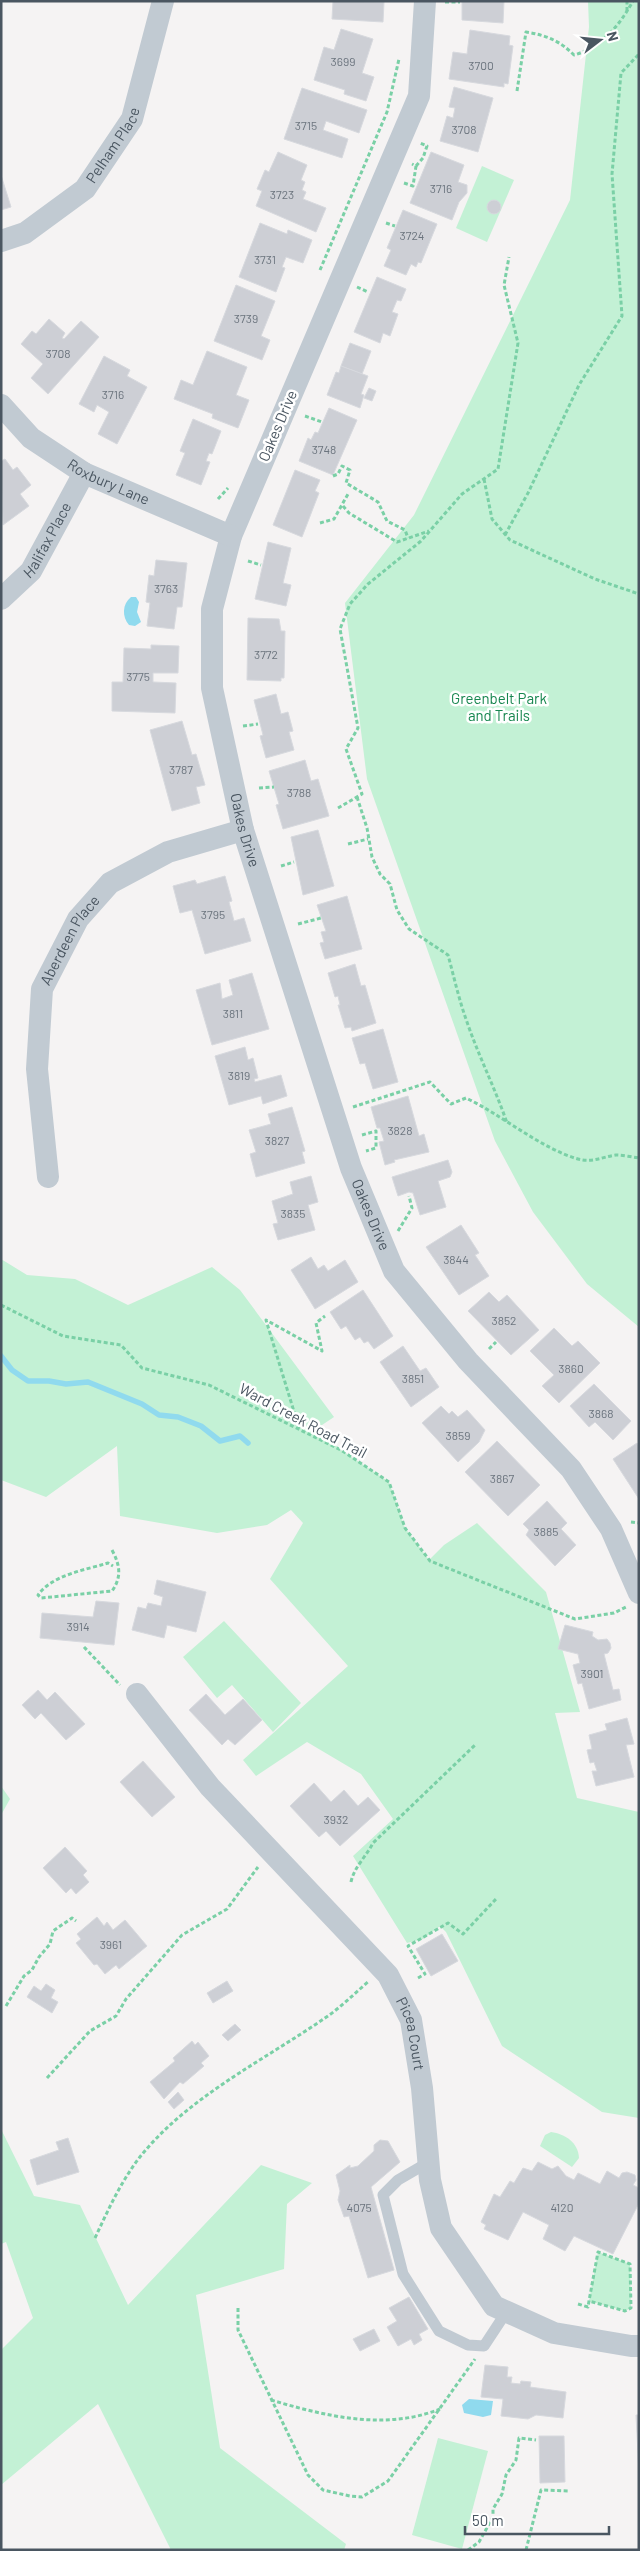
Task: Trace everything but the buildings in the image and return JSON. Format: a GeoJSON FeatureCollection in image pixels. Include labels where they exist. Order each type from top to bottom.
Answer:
{"type":"FeatureCollection","features":[{"type":"Feature","properties":{"kind":"street","name":"Pelham Place"},"geometry":{"type":"LineString","coordinates":[[1,241],[25,233],[85,189],[132,119],[162,1]]}},
{"type":"Feature","properties":{"kind":"street","name":"Oakes Drive"},"geometry":{"type":"LineString","coordinates":[[435,2],[419,96],[231,536],[212,609],[212,688],[243,830],[351,1168],[394,1271],[468,1361],[570,1469],[611,1529],[635,1599]]}},
{"type":"Feature","properties":{"kind":"street","name":"Roxbury Lane"},"geometry":{"type":"LineString","coordinates":[[1,405],[31,438],[84,473],[231,536]]}},
{"type":"Feature","properties":{"kind":"street","name":"Halifax Place"},"geometry":{"type":"LineString","coordinates":[[1,599],[31,571],[84,473]]}},
{"type":"Feature","properties":{"kind":"street","name":"Aberdeen Place"},"geometry":{"type":"LineString","coordinates":[[48,1177],[37,1068],[42,989],[78,919],[110,883],[168,852],[243,830]]}},
{"type":"Feature","properties":{"kind":"street","name":"Picea Court"},"geometry":{"type":"LineString","coordinates":[[130,1691],[210,1787],[388,1975],[412,2020],[422,2088],[430,2180],[441,2228],[494,2306],[554,2333],[639,2346]]}},
{"type":"Feature","properties":{"kind":"lane"},"geometry":{"type":"LineString","coordinates":[[429,2162],[398,2180],[383,2195],[403,2274],[439,2331],[468,2345],[484,2346],[507,2311]]}},
{"type":"Feature","properties":{"kind":"path"},"geometry":{"type":"LineString","coordinates":[[627,1],[627,11]]}},
{"type":"Feature","properties":{"kind":"path"},"geometry":{"type":"LineString","coordinates":[[517,91],[526,32],[542,35],[562,43],[574,55],[590,50],[621,23],[633,1]]}},
{"type":"Feature","properties":{"kind":"path"},"geometry":{"type":"LineString","coordinates":[[435,2],[460,2]]}},
{"type":"Feature","properties":{"kind":"path"},"geometry":{"type":"LineString","coordinates":[[318,275],[387,112],[401,51]]}},
{"type":"Feature","properties":{"kind":"path"},"geometry":{"type":"LineString","coordinates":[[505,535],[528,493],[579,385],[622,316],[612,174],[621,73],[639,54]]}},
{"type":"Feature","properties":{"kind":"path"},"geometry":{"type":"LineString","coordinates":[[402,182],[413,186],[416,166],[424,158],[427,146],[418,142]]}},
{"type":"Feature","properties":{"kind":"path"},"geometry":{"type":"LineString","coordinates":[[409,163],[416,166]]}},
{"type":"Feature","properties":{"kind":"path"},"geometry":{"type":"LineString","coordinates":[[384,222],[395,226]]}},
{"type":"Feature","properties":{"kind":"path"},"geometry":{"type":"LineString","coordinates":[[338,808],[362,794],[346,749],[358,728],[340,629],[350,604],[368,584],[421,541],[462,494],[498,470],[518,343],[504,285],[509,258]]}},
{"type":"Feature","properties":{"kind":"path"},"geometry":{"type":"LineString","coordinates":[[357,287],[368,292]]}},
{"type":"Feature","properties":{"kind":"path"},"geometry":{"type":"LineString","coordinates":[[305,416],[322,422]]}},
{"type":"Feature","properties":{"kind":"path"},"geometry":{"type":"LineString","coordinates":[[333,476],[338,474],[342,466],[350,470],[346,483],[378,502],[387,521],[406,530],[408,538]]}},
{"type":"Feature","properties":{"kind":"path"},"geometry":{"type":"LineString","coordinates":[[484,479],[492,519],[510,540],[595,579],[639,594]]}},
{"type":"Feature","properties":{"kind":"path"},"geometry":{"type":"LineString","coordinates":[[218,499],[233,482]]}},
{"type":"Feature","properties":{"kind":"path"},"geometry":{"type":"LineString","coordinates":[[320,522],[334,518],[343,506],[348,494]]}},
{"type":"Feature","properties":{"kind":"path"},"geometry":{"type":"LineString","coordinates":[[343,506],[349,513],[397,542],[430,531]]}},
{"type":"Feature","properties":{"kind":"path"},"geometry":{"type":"LineString","coordinates":[[248,561],[261,565]]}},
{"type":"Feature","properties":{"kind":"path"},"geometry":{"type":"LineString","coordinates":[[243,726],[258,724]]}},
{"type":"Feature","properties":{"kind":"path"},"geometry":{"type":"LineString","coordinates":[[259,788],[274,787]]}},
{"type":"Feature","properties":{"kind":"path"},"geometry":{"type":"LineString","coordinates":[[357,798],[367,828],[372,857],[380,874],[390,884],[397,910],[409,928],[448,955],[466,1020],[485,1070],[491,1077],[507,1122]]}},
{"type":"Feature","properties":{"kind":"path"},"geometry":{"type":"LineString","coordinates":[[348,844],[368,839]]}},
{"type":"Feature","properties":{"kind":"path"},"geometry":{"type":"LineString","coordinates":[[281,866],[294,862]]}},
{"type":"Feature","properties":{"kind":"path"},"geometry":{"type":"LineString","coordinates":[[298,924],[321,918]]}},
{"type":"Feature","properties":{"kind":"path"},"geometry":{"type":"LineString","coordinates":[[352,1107],[430,1082],[451,1104],[466,1098],[488,1108],[507,1122],[577,1158],[590,1161],[617,1155],[639,1158]]}},
{"type":"Feature","properties":{"kind":"path"},"geometry":{"type":"LineString","coordinates":[[360,1136],[376,1131],[376,1148],[365,1151]]}},
{"type":"Feature","properties":{"kind":"path"},"geometry":{"type":"LineString","coordinates":[[396,1234],[412,1208],[410,1196]]}},
{"type":"Feature","properties":{"kind":"path","name":"Ward Creek Road Trail"},"geometry":{"type":"LineString","coordinates":[[1,1305],[63,1336],[121,1345],[142,1368],[209,1385],[341,1450],[389,1482],[405,1528],[430,1561],[575,1619],[614,1613],[635,1599]]}},
{"type":"Feature","properties":{"kind":"path"},"geometry":{"type":"LineString","coordinates":[[299,1428],[266,1320],[322,1351],[316,1323],[325,1316]]}},
{"type":"Feature","properties":{"kind":"path"},"geometry":{"type":"LineString","coordinates":[[489,1349],[496,1342]]}},
{"type":"Feature","properties":{"kind":"path"},"geometry":{"type":"LineString","coordinates":[[631,1522],[639,1523]]}},
{"type":"Feature","properties":{"kind":"path"},"geometry":{"type":"LineString","coordinates":[[112,1550],[119,1569],[119,1579],[112,1591],[41,1598],[38,1595],[42,1588],[55,1580],[108,1563],[113,1566]]}},
{"type":"Feature","properties":{"kind":"path"},"geometry":{"type":"LineString","coordinates":[[84,1648],[130,1691]]}},
{"type":"Feature","properties":{"kind":"path"},"geometry":{"type":"LineString","coordinates":[[351,1882],[353,1871],[373,1843],[475,1745]]}},
{"type":"Feature","properties":{"kind":"path"},"geometry":{"type":"LineString","coordinates":[[47,2078],[90,2031],[116,2016],[126,1999],[182,1935],[227,1909],[259,1865],[264,1845]]}},
{"type":"Feature","properties":{"kind":"path"},"geometry":{"type":"LineString","coordinates":[[418,1978],[425,1974],[408,1946],[448,1923],[463,1934],[496,1899]]}},
{"type":"Feature","properties":{"kind":"path"},"geometry":{"type":"LineString","coordinates":[[6,2006],[24,1976],[32,1970],[39,1957],[50,1944],[53,1931],[72,1918],[76,1921]]}},
{"type":"Feature","properties":{"kind":"path"},"geometry":{"type":"LineString","coordinates":[[95,2238],[115,2196],[144,2152],[174,2122],[212,2092],[327,2017],[381,1968]]}},
{"type":"Feature","properties":{"kind":"path"},"geometry":{"type":"LineString","coordinates":[[578,2304],[588,2307],[589,2301],[598,2252],[630,2264],[631,2308],[624,2311],[589,2301]]}},
{"type":"Feature","properties":{"kind":"path"},"geometry":{"type":"LineString","coordinates":[[238,2308],[238,2330],[308,2475],[323,2490],[350,2496],[362,2496],[388,2481],[484,2346]]}},
{"type":"Feature","properties":{"kind":"path"},"geometry":{"type":"LineString","coordinates":[[271,2400],[334,2418],[375,2420],[418,2418],[440,2409]]}},
{"type":"Feature","properties":{"kind":"path"},"geometry":{"type":"LineString","coordinates":[[468,2550],[478,2542],[493,2517],[493,2509],[502,2494],[506,2475],[516,2460],[519,2438],[536,2440]]}},
{"type":"Feature","properties":{"kind":"path"},"geometry":{"type":"LineString","coordinates":[[526,2550],[540,2490],[570,2491]]}},
{"type":"Feature","properties":{"kind":"green space","name":"Greenbelt Park and Trails"},"geometry":{"type":"Polygon","coordinates":[[[588,1],[639,1],[639,1327],[587,1284],[533,1212],[495,1141],[367,779],[345,603],[414,515],[570,200],[589,27],[588,1]]]}},
{"type":"Feature","properties":{"kind":"green space"},"geometry":{"type":"Polygon","coordinates":[[[482,166],[514,180],[487,242],[456,228],[482,166]]]}},
{"type":"Feature","properties":{"kind":"green space"},"geometry":{"type":"Polygon","coordinates":[[[1,1259],[27,1275],[75,1279],[128,1305],[212,1267],[240,1290],[334,1417],[316,1429],[341,1450],[389,1482],[405,1528],[429,1560],[444,1545],[477,1523],[546,1592],[580,1712],[555,1713],[577,1798],[639,1812],[639,2118],[602,2112],[502,2046],[446,1932],[440,1926],[423,1939],[407,1943],[353,1856],[393,1819],[361,1774],[307,1742],[256,1776],[243,1760],[348,1666],[270,1579],[303,1523],[291,1510],[267,1525],[217,1533],[120,1516],[117,1446],[46,1497],[1,1480],[1,1259]]]}},
{"type":"Feature","properties":{"kind":"green space"},"geometry":{"type":"Polygon","coordinates":[[[224,1621],[301,1703],[273,1732],[232,1685],[217,1698],[183,1657],[224,1621]]]}},
{"type":"Feature","properties":{"kind":"green space"},"geometry":{"type":"Polygon","coordinates":[[[1,1786],[10,1799],[1,1815],[1,1786]]]}},
{"type":"Feature","properties":{"kind":"green space"},"geometry":{"type":"Polygon","coordinates":[[[1,2129],[34,2196],[80,2205],[128,2305],[261,2165],[312,2183],[287,2204],[284,2269],[196,2295],[220,2448],[346,2544],[344,2550],[171,2550],[98,2404],[1,2485],[1,2350],[33,2318],[6,2242],[1,2244],[1,2129]]]}},
{"type":"Feature","properties":{"kind":"green space"},"geometry":{"type":"Polygon","coordinates":[[[551,2132],[566,2137],[576,2147],[579,2158],[572,2167],[540,2146],[545,2135],[551,2132]]]}},
{"type":"Feature","properties":{"kind":"green space"},"geometry":{"type":"Polygon","coordinates":[[[598,2252],[630,2264],[631,2308],[625,2311],[589,2301],[598,2252]]]}},
{"type":"Feature","properties":{"kind":"green space"},"geometry":{"type":"Polygon","coordinates":[[[438,2438],[488,2451],[462,2549],[412,2535],[438,2438]]]}},
{"type":"Feature","properties":{"kind":"water"},"geometry":{"type":"Polygon","coordinates":[[[131,597],[136,597],[139,602],[137,612],[141,622],[135,626],[129,625],[124,614],[126,603],[131,597]]]}},
{"type":"Feature","properties":{"kind":"water"},"geometry":{"type":"Polygon","coordinates":[[[469,2399],[493,2401],[491,2415],[483,2417],[464,2413],[462,2405],[469,2399]]]}},
{"type":"Feature","properties":{"kind":"waterway"},"geometry":{"type":"LineString","coordinates":[[1,1356],[12,1370],[28,1381],[49,1381],[66,1384],[88,1382],[142,1404],[159,1415],[178,1417],[201,1426],[220,1441],[240,1436],[248,1443]]}}]}
